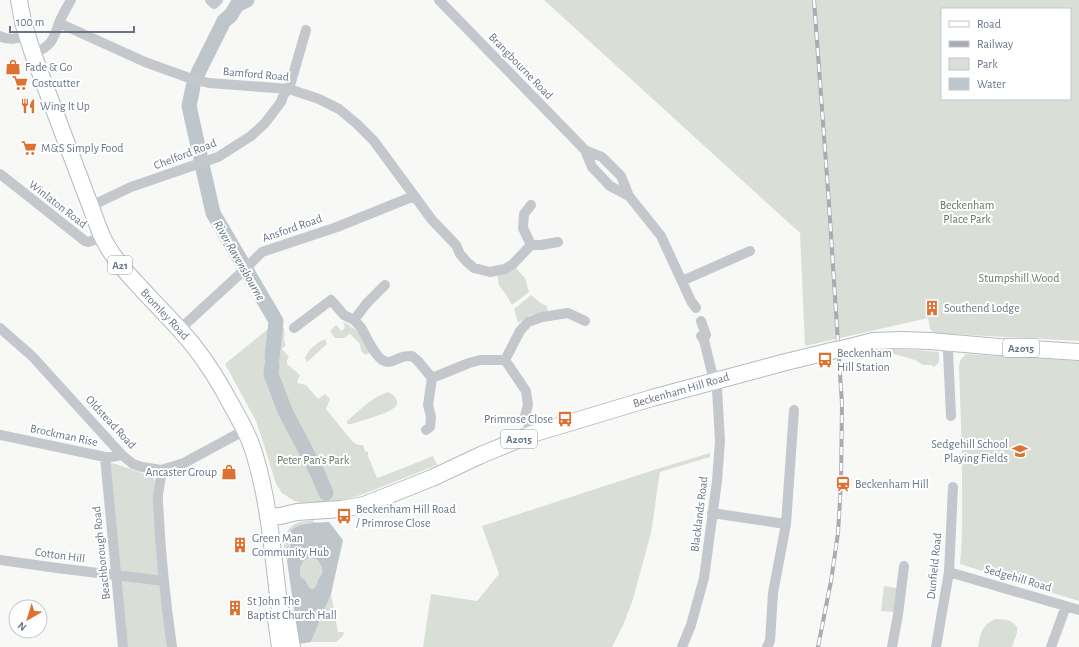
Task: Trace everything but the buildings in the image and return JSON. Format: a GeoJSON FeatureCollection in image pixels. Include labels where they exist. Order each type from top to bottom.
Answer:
{"type":"FeatureCollection","features":[{"type":"Feature","properties":{"kind":"main road","name":"Bromley Road"},"geometry":{"type":"LineString","coordinates":[[19,0],[23,22],[33,54],[102,237],[111,253],[122,267],[180,330],[208,365],[222,387],[245,430],[255,455],[267,512],[280,611],[276,619],[280,647]]}},
{"type":"Feature","properties":{"kind":"main road","name":"Beckenham Hill Road"},"geometry":{"type":"LineString","coordinates":[[267,512],[280,505],[297,512],[341,509],[364,505],[432,478],[532,434],[652,398],[798,358],[873,341],[930,340],[1000,347],[1079,352]]}},
{"type":"Feature","properties":{"kind":"main road"},"geometry":{"type":"LineString","coordinates":[[272,544],[281,530],[297,512]]}},
{"type":"Feature","properties":{"kind":"main road","name":"Bromley Road"},"geometry":{"type":"LineString","coordinates":[[280,611],[287,617],[292,647]]}},
{"type":"Feature","properties":{"kind":"street"},"geometry":{"type":"LineString","coordinates":[[33,54],[43,49],[51,42],[58,29],[65,9],[71,0]]}},
{"type":"Feature","properties":{"kind":"street"},"geometry":{"type":"LineString","coordinates":[[210,0],[214,4],[218,0]]}},
{"type":"Feature","properties":{"kind":"street","name":"Brangbourne Road"},"geometry":{"type":"LineString","coordinates":[[439,0],[585,150],[592,167],[610,186],[629,196]]}},
{"type":"Feature","properties":{"kind":"street","name":"Bamford Road"},"geometry":{"type":"LineString","coordinates":[[59,23],[145,62],[192,79],[209,83],[289,89],[318,99],[340,109],[374,141],[432,220],[456,245],[460,254],[474,268],[490,272],[505,269],[513,264],[531,245]]}},
{"type":"Feature","properties":{"kind":"street","name":"Chelford Road"},"geometry":{"type":"LineString","coordinates":[[91,206],[131,187],[218,157],[251,136],[265,123],[281,102],[284,94],[289,89],[306,30]]}},
{"type":"Feature","properties":{"kind":"street"},"geometry":{"type":"LineString","coordinates":[[0,36],[6,38],[27,36]]}},
{"type":"Feature","properties":{"kind":"street","name":"Brangbourne Road"},"geometry":{"type":"LineString","coordinates":[[585,150],[602,157],[620,176],[629,196],[661,236],[693,307]]}},
{"type":"Feature","properties":{"kind":"street","name":"Winlaton Road"},"geometry":{"type":"LineString","coordinates":[[0,174],[85,241],[88,242],[102,237]]}},
{"type":"Feature","properties":{"kind":"street","name":"Ansford Road"},"geometry":{"type":"LineString","coordinates":[[180,330],[262,252],[337,227],[414,196]]}},
{"type":"Feature","properties":{"kind":"street"},"geometry":{"type":"LineString","coordinates":[[531,205],[524,214],[523,228],[531,245],[558,242]]}},
{"type":"Feature","properties":{"kind":"street"},"geometry":{"type":"LineString","coordinates":[[682,281],[750,252]]}},
{"type":"Feature","properties":{"kind":"street"},"geometry":{"type":"LineString","coordinates":[[354,320],[367,303],[386,285]]}},
{"type":"Feature","properties":{"kind":"street"},"geometry":{"type":"LineString","coordinates":[[294,328],[330,300],[344,315],[354,320],[362,328],[376,353],[386,363],[402,357],[412,356],[432,378],[428,405],[431,417],[430,427],[426,430]]}},
{"type":"Feature","properties":{"kind":"street"},"geometry":{"type":"LineString","coordinates":[[505,360],[520,331],[528,322],[542,317],[568,313],[585,321]]}},
{"type":"Feature","properties":{"kind":"street"},"geometry":{"type":"LineString","coordinates":[[700,320],[706,335],[703,338],[714,381]]}},
{"type":"Feature","properties":{"kind":"street","name":"Oldstead Road"},"geometry":{"type":"LineString","coordinates":[[0,328],[32,356],[122,455],[137,466],[161,470],[184,463],[245,430]]}},
{"type":"Feature","properties":{"kind":"street"},"geometry":{"type":"LineString","coordinates":[[949,342],[948,351],[951,416]]}},
{"type":"Feature","properties":{"kind":"street"},"geometry":{"type":"LineString","coordinates":[[432,378],[480,360],[505,360]]}},
{"type":"Feature","properties":{"kind":"street"},"geometry":{"type":"LineString","coordinates":[[505,360],[526,391],[528,405],[525,416],[532,434]]}},
{"type":"Feature","properties":{"kind":"street","name":"Blacklands Road"},"geometry":{"type":"LineString","coordinates":[[682,647],[691,625],[704,578],[717,481],[720,441],[717,389],[714,381]]}},
{"type":"Feature","properties":{"kind":"street"},"geometry":{"type":"LineString","coordinates":[[767,647],[770,641],[773,593],[786,524],[794,410]]}},
{"type":"Feature","properties":{"kind":"street","name":"Brockman Rise"},"geometry":{"type":"LineString","coordinates":[[0,435],[105,458],[122,455]]}},
{"type":"Feature","properties":{"kind":"street","name":"Beachborough Road"},"geometry":{"type":"LineString","coordinates":[[105,458],[123,647]]}},
{"type":"Feature","properties":{"kind":"street"},"geometry":{"type":"LineString","coordinates":[[161,470],[162,478],[158,494],[159,532],[172,647]]}},
{"type":"Feature","properties":{"kind":"street","name":"Dunfield Road"},"geometry":{"type":"LineString","coordinates":[[936,647],[949,572],[953,487]]}},
{"type":"Feature","properties":{"kind":"street"},"geometry":{"type":"LineString","coordinates":[[712,513],[786,524]]}},
{"type":"Feature","properties":{"kind":"street","name":"Cotton Hill"},"geometry":{"type":"LineString","coordinates":[[0,560],[164,581]]}},
{"type":"Feature","properties":{"kind":"street"},"geometry":{"type":"LineString","coordinates":[[892,647],[898,615],[904,566]]}},
{"type":"Feature","properties":{"kind":"street","name":"Sedgehill Road"},"geometry":{"type":"LineString","coordinates":[[949,572],[1079,610]]}},
{"type":"Feature","properties":{"kind":"street"},"geometry":{"type":"LineString","coordinates":[[1050,647],[1066,606]]}},
{"type":"Feature","properties":{"kind":"green space","name":"Beckenham Place Park"},"geometry":{"type":"Polygon","coordinates":[[[544,0],[1079,0],[1079,341],[934,333],[930,329],[928,318],[805,346],[800,233],[544,0]]]}},
{"type":"Feature","properties":{"kind":"green space"},"geometry":{"type":"Polygon","coordinates":[[[515,267],[525,278],[529,292],[512,305],[499,285],[498,276],[515,267]]]}},
{"type":"Feature","properties":{"kind":"green space"},"geometry":{"type":"Polygon","coordinates":[[[531,295],[547,306],[548,312],[530,315],[518,323],[514,309],[531,295]]]}},
{"type":"Feature","properties":{"kind":"green space","name":"Peter Pan's Park"},"geometry":{"type":"Polygon","coordinates":[[[279,320],[284,328],[284,340],[286,345],[282,349],[289,357],[287,364],[300,375],[297,383],[306,385],[318,399],[325,394],[330,399],[326,409],[352,441],[358,445],[363,445],[365,451],[368,452],[368,456],[377,478],[433,456],[437,465],[361,495],[342,500],[305,504],[294,501],[282,493],[276,484],[256,421],[225,364],[279,320]]]}},
{"type":"Feature","properties":{"kind":"green space"},"geometry":{"type":"Polygon","coordinates":[[[343,322],[362,335],[370,353],[365,355],[361,351],[360,344],[350,334],[344,338],[335,338],[330,331],[336,325],[342,331],[345,327],[343,322]]]}},
{"type":"Feature","properties":{"kind":"green space"},"geometry":{"type":"Polygon","coordinates":[[[325,339],[327,344],[307,362],[305,358],[311,349],[325,339]]]}},
{"type":"Feature","properties":{"kind":"green space"},"geometry":{"type":"Polygon","coordinates":[[[884,349],[939,352],[939,362],[934,367],[931,365],[923,365],[915,360],[884,351],[884,349]]]}},
{"type":"Feature","properties":{"kind":"green space","name":"Sedgehill School Playing Fields"},"geometry":{"type":"Polygon","coordinates":[[[966,354],[1079,361],[1079,601],[960,564],[962,531],[962,476],[959,365],[961,359],[966,354]]]}},
{"type":"Feature","properties":{"kind":"green space"},"geometry":{"type":"Polygon","coordinates":[[[388,392],[397,400],[397,405],[392,410],[352,424],[347,424],[347,421],[366,404],[388,392]]]}},
{"type":"Feature","properties":{"kind":"green space"},"geometry":{"type":"Polygon","coordinates":[[[710,453],[710,457],[660,472],[651,533],[633,599],[624,623],[612,647],[423,647],[431,594],[477,601],[499,574],[482,526],[710,453]]]}},
{"type":"Feature","properties":{"kind":"green space"},"geometry":{"type":"Polygon","coordinates":[[[111,463],[153,477],[155,481],[153,491],[159,569],[170,647],[127,647],[109,464],[111,463]]]}},
{"type":"Feature","properties":{"kind":"green space"},"geometry":{"type":"Polygon","coordinates":[[[313,520],[315,523],[306,524],[290,538],[291,544],[287,561],[284,551],[284,540],[288,530],[297,523],[313,520]]]}},
{"type":"Feature","properties":{"kind":"green space"},"geometry":{"type":"Polygon","coordinates":[[[313,557],[321,564],[322,569],[317,585],[312,589],[301,576],[299,569],[304,561],[313,557]]]}},
{"type":"Feature","properties":{"kind":"green space"},"geometry":{"type":"Polygon","coordinates":[[[884,586],[897,588],[894,612],[881,611],[884,586]]]}},
{"type":"Feature","properties":{"kind":"green space"},"geometry":{"type":"Polygon","coordinates":[[[331,594],[338,632],[344,632],[343,636],[336,642],[311,642],[331,594]]]}},
{"type":"Feature","properties":{"kind":"green space"},"geometry":{"type":"Polygon","coordinates":[[[995,619],[1010,621],[1017,627],[1017,633],[1012,647],[978,647],[982,630],[987,624],[995,619]]]}},
{"type":"Feature","properties":{"kind":"water"},"geometry":{"type":"Polygon","coordinates":[[[329,522],[343,540],[331,594],[311,642],[299,644],[287,561],[290,549],[290,534],[291,530],[295,527],[304,524],[329,522]],[[311,557],[305,560],[300,568],[301,577],[312,589],[316,586],[322,572],[321,564],[311,557]]]}},
{"type":"Feature","properties":{"kind":"waterway","name":"River Ravensbourne"},"geometry":{"type":"LineString","coordinates":[[195,81],[224,21],[231,15],[237,5],[247,0]]}},
{"type":"Feature","properties":{"kind":"waterway","name":"River Ravensbourne"},"geometry":{"type":"LineString","coordinates":[[193,87],[189,106],[200,155]]}},
{"type":"Feature","properties":{"kind":"waterway","name":"River Ravensbourne"},"geometry":{"type":"LineString","coordinates":[[201,160],[213,213],[276,321],[272,358]]}},
{"type":"Feature","properties":{"kind":"waterway","name":"River Ravensbourne"},"geometry":{"type":"LineString","coordinates":[[272,365],[271,374],[285,411],[318,474],[326,493]]}},
{"type":"Feature","properties":{"kind":"railway"},"geometry":{"type":"LineString","coordinates":[[814,0],[842,404],[841,483],[838,533],[831,581],[818,647]]}},
{"type":"Feature","properties":{"kind":"place","name":"Fade & Go"},"geometry":{"type":"Point","coordinates":[13,67]}},
{"type":"Feature","properties":{"kind":"place","name":"Costcutter"},"geometry":{"type":"Point","coordinates":[20,83]}},
{"type":"Feature","properties":{"kind":"place","name":"Wing It Up"},"geometry":{"type":"Point","coordinates":[28,106]}},
{"type":"Feature","properties":{"kind":"place","name":"M&S Simply Food"},"geometry":{"type":"Point","coordinates":[29,148]}},
{"type":"Feature","properties":{"kind":"place","name":"Southend Lodge"},"geometry":{"type":"Point","coordinates":[932,308]}},
{"type":"Feature","properties":{"kind":"place","name":"Beckenham Hill Station"},"geometry":{"type":"Point","coordinates":[825,360]}},
{"type":"Feature","properties":{"kind":"place","name":"Primrose Close"},"geometry":{"type":"Point","coordinates":[565,419]}},
{"type":"Feature","properties":{"kind":"place","name":"Sedgehill School Playing Fields"},"geometry":{"type":"Point","coordinates":[1020,451]}},
{"type":"Feature","properties":{"kind":"place","name":"Ancaster Group"},"geometry":{"type":"Point","coordinates":[229,472]}},
{"type":"Feature","properties":{"kind":"place","name":"Beckenham Hill"},"geometry":{"type":"Point","coordinates":[843,484]}},
{"type":"Feature","properties":{"kind":"place","name":"Beckenham Hill Road / Primrose Close"},"geometry":{"type":"Point","coordinates":[344,516]}},
{"type":"Feature","properties":{"kind":"place","name":"Green Man Community Hub"},"geometry":{"type":"Point","coordinates":[240,545]}},
{"type":"Feature","properties":{"kind":"place","name":"St John The Baptist Church Hall"},"geometry":{"type":"Point","coordinates":[235,608]}},
{"type":"Feature","properties":{"kind":"park label","name":"Stumpshill Wood"},"geometry":{"type":"Point","coordinates":[1019,278]}}]}
